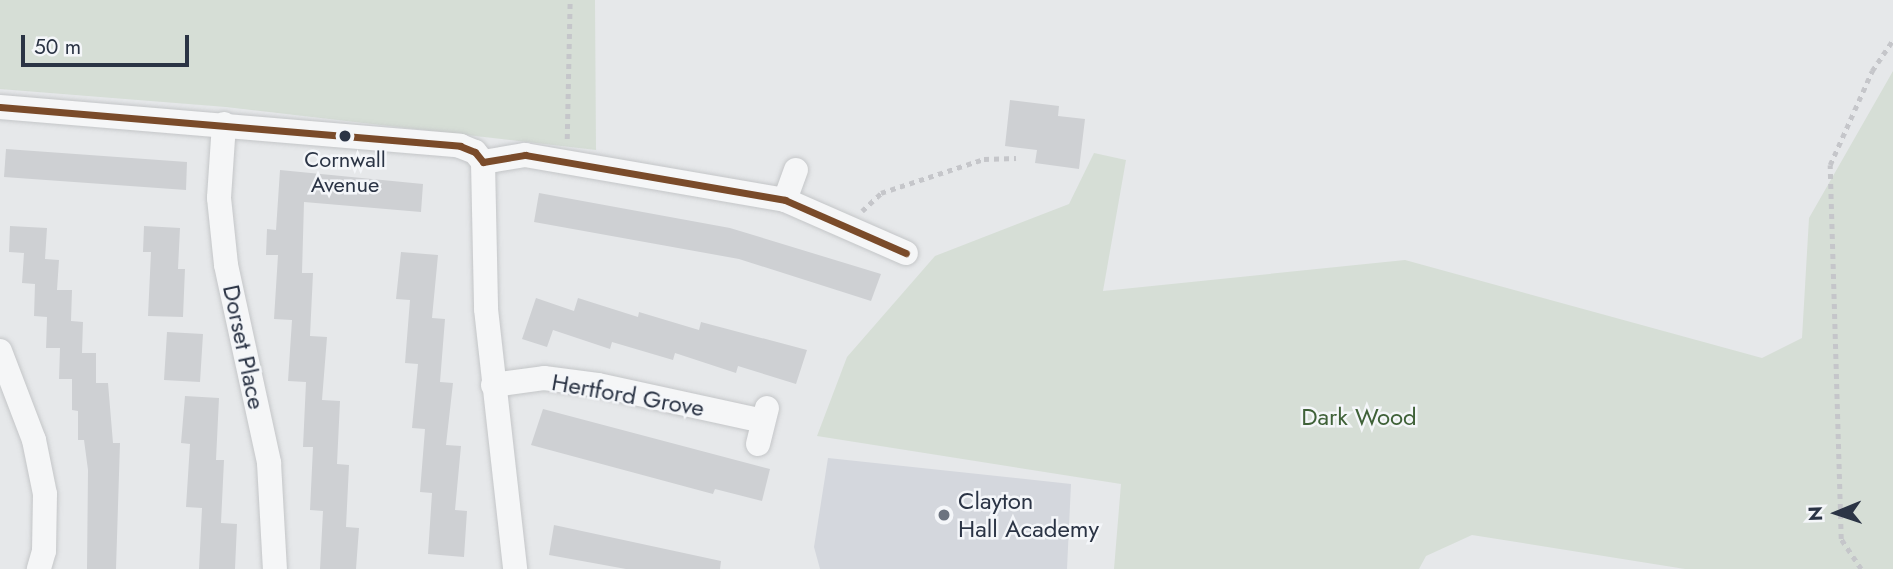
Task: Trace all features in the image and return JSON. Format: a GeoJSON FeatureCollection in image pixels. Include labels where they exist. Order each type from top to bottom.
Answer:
{"type":"FeatureCollection","features":[{"type":"Feature","properties":{"kind":"street"},"geometry":{"type":"LineString","coordinates":[[0,107],[460,146],[475,152],[483,162],[493,385],[515,569]]}},
{"type":"Feature","properties":{"kind":"street","name":"Dorset Place"},"geometry":{"type":"LineString","coordinates":[[224,124],[219,198],[226,265],[268,463],[277,544],[275,569]]}},
{"type":"Feature","properties":{"kind":"street"},"geometry":{"type":"LineString","coordinates":[[483,162],[525,155],[785,200],[852,226],[906,253]]}},
{"type":"Feature","properties":{"kind":"street"},"geometry":{"type":"LineString","coordinates":[[785,200],[796,170]]}},
{"type":"Feature","properties":{"kind":"street"},"geometry":{"type":"LineString","coordinates":[[0,351],[34,440],[45,494],[44,551],[39,569]]}},
{"type":"Feature","properties":{"kind":"street","name":"Hertford Grove"},"geometry":{"type":"LineString","coordinates":[[493,385],[544,378],[598,385],[763,424]]}},
{"type":"Feature","properties":{"kind":"path"},"geometry":{"type":"LineString","coordinates":[[567,163],[570,0]]}},
{"type":"Feature","properties":{"kind":"path"},"geometry":{"type":"LineString","coordinates":[[1861,569],[1841,539],[1830,165],[1872,71],[1893,40]]}},
{"type":"Feature","properties":{"kind":"path"},"geometry":{"type":"LineString","coordinates":[[852,226],[881,193],[984,159],[1016,158]]}},
{"type":"Feature","properties":{"kind":"shaded area","name":"Clayton Hall Academy"},"geometry":{"type":"Polygon","coordinates":[[[828,458],[1071,484],[1067,569],[820,569],[814,547],[828,458]]]}},
{"type":"Feature","properties":{"kind":"green space"},"geometry":{"type":"Polygon","coordinates":[[[0,0],[595,0],[596,150],[226,107],[0,89],[0,0]]]}},
{"type":"Feature","properties":{"kind":"green space","name":"Dark Wood"},"geometry":{"type":"Polygon","coordinates":[[[1893,71],[1893,569],[1685,569],[1472,535],[1426,556],[1419,569],[1114,569],[1121,484],[817,436],[847,357],[935,256],[1069,204],[1094,153],[1126,160],[1103,291],[1405,260],[1762,358],[1802,338],[1809,218],[1893,71]]]}},
{"type":"Feature","properties":{"kind":"building"},"geometry":{"type":"Polygon","coordinates":[[[1010,100],[1059,106],[1058,116],[1085,119],[1079,169],[1035,163],[1037,150],[1005,146],[1010,100]]]}},
{"type":"Feature","properties":{"kind":"building"},"geometry":{"type":"Polygon","coordinates":[[[6,149],[187,162],[186,190],[4,177],[6,149]]]}},
{"type":"Feature","properties":{"kind":"building"},"geometry":{"type":"Polygon","coordinates":[[[280,170],[423,184],[421,212],[304,202],[302,273],[313,273],[310,336],[327,337],[322,400],[340,401],[337,464],[349,465],[346,527],[359,528],[356,569],[320,569],[323,511],[310,510],[313,447],[303,447],[306,382],[288,381],[292,320],[274,319],[278,255],[266,255],[267,229],[276,230],[280,170]]]}},
{"type":"Feature","properties":{"kind":"building"},"geometry":{"type":"Polygon","coordinates":[[[539,193],[730,228],[881,274],[871,301],[739,259],[534,222],[539,193]]]}},
{"type":"Feature","properties":{"kind":"building"},"geometry":{"type":"Polygon","coordinates":[[[10,226],[47,228],[45,259],[59,260],[57,290],[72,290],[71,321],[83,322],[82,353],[96,353],[96,383],[108,383],[113,443],[120,443],[116,569],[87,569],[88,470],[84,440],[78,440],[78,411],[72,410],[72,379],[59,379],[60,348],[46,348],[47,317],[34,316],[35,284],[22,283],[24,253],[9,252],[10,226]]]}},
{"type":"Feature","properties":{"kind":"building"},"geometry":{"type":"Polygon","coordinates":[[[144,226],[180,228],[178,269],[185,269],[183,317],[148,316],[151,252],[143,252],[144,226]]]}},
{"type":"Feature","properties":{"kind":"building"},"geometry":{"type":"Polygon","coordinates":[[[401,252],[438,255],[432,318],[445,319],[440,382],[453,383],[446,445],[461,446],[455,510],[467,511],[464,557],[428,554],[432,493],[420,492],[425,429],[412,428],[418,364],[405,363],[410,300],[396,299],[401,252]]]}},
{"type":"Feature","properties":{"kind":"building"},"geometry":{"type":"Polygon","coordinates":[[[536,298],[574,311],[578,298],[638,317],[639,312],[699,330],[701,322],[807,350],[796,384],[738,366],[736,373],[675,353],[673,360],[612,342],[610,349],[553,330],[547,347],[522,339],[536,298]]]}},
{"type":"Feature","properties":{"kind":"building"},"geometry":{"type":"Polygon","coordinates":[[[167,332],[203,334],[200,382],[164,380],[167,332]]]}},
{"type":"Feature","properties":{"kind":"building"},"geometry":{"type":"Polygon","coordinates":[[[185,396],[219,398],[216,460],[224,460],[221,523],[237,524],[235,569],[199,569],[202,508],[186,507],[190,444],[181,443],[185,396]]]}},
{"type":"Feature","properties":{"kind":"building"},"geometry":{"type":"Polygon","coordinates":[[[543,409],[770,469],[762,501],[715,489],[713,494],[531,445],[543,409]]]}},
{"type":"Feature","properties":{"kind":"building"},"geometry":{"type":"Polygon","coordinates":[[[554,525],[721,561],[720,569],[626,569],[549,555],[554,525]]]}},
{"type":"Feature","properties":{"kind":"transit line"},"geometry":{"type":"LineString","coordinates":[[0,107],[460,146],[475,152],[483,162],[525,155],[785,200],[906,253]]}},
{"type":"Feature","properties":{"kind":"place","name":"Cornwall Avenue"},"geometry":{"type":"Point","coordinates":[345,136]}},
{"type":"Feature","properties":{"kind":"place","name":"Clayton Hall Academy"},"geometry":{"type":"Point","coordinates":[944,515]}}]}
